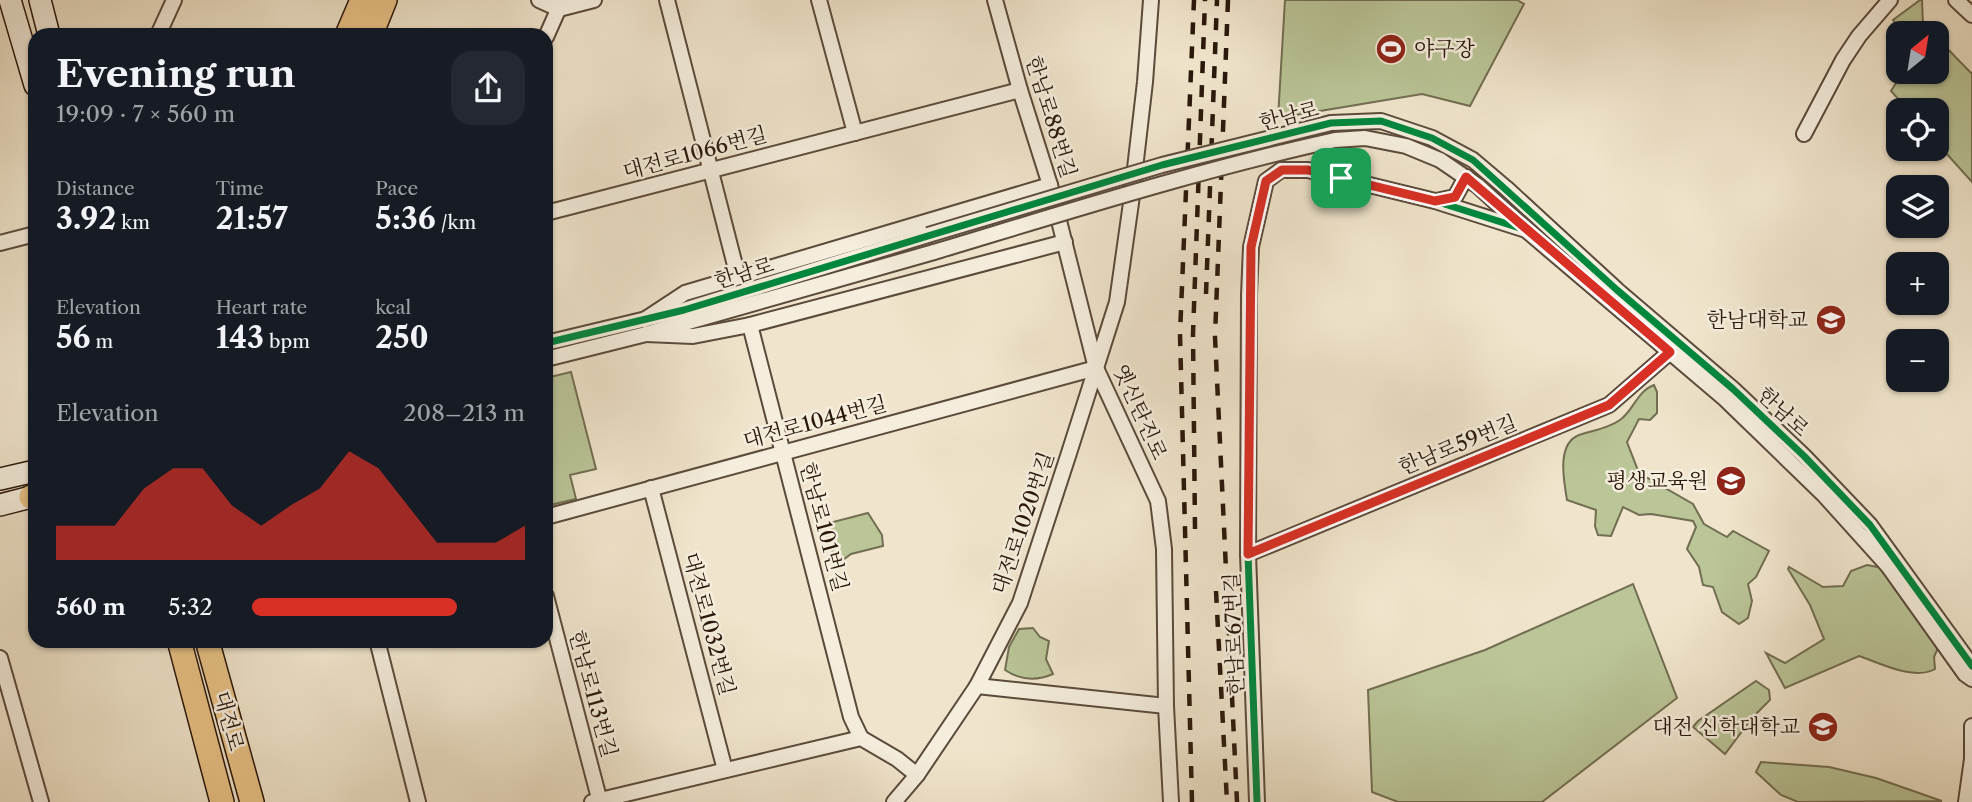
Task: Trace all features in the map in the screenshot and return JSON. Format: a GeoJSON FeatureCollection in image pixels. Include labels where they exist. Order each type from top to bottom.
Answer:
{"type":"FeatureCollection","features":[{"type":"Feature","properties":{"kind":"main road"},"geometry":{"type":"LineString","coordinates":[[10,0],[28,61]]}},
{"type":"Feature","properties":{"kind":"main road"},"geometry":{"type":"LineString","coordinates":[[40,0],[47,28]]}},
{"type":"Feature","properties":{"kind":"main road"},"geometry":{"type":"LineString","coordinates":[[350,28],[362,0]]}},
{"type":"Feature","properties":{"kind":"main road"},"geometry":{"type":"LineString","coordinates":[[374,28],[385,0]]}},
{"type":"Feature","properties":{"kind":"main road"},"geometry":{"type":"LineString","coordinates":[[0,479],[28,472]]}},
{"type":"Feature","properties":{"kind":"main road"},"geometry":{"type":"LineString","coordinates":[[0,506],[28,498]]}},
{"type":"Feature","properties":{"kind":"main road","name":"대전로"},"geometry":{"type":"LineString","coordinates":[[181,648],[222,802]]}},
{"type":"Feature","properties":{"kind":"main road","name":"대전로"},"geometry":{"type":"LineString","coordinates":[[209,648],[252,802]]}},
{"type":"Feature","properties":{"kind":"street"},"geometry":{"type":"LineString","coordinates":[[161,28],[174,0]]}},
{"type":"Feature","properties":{"kind":"street"},"geometry":{"type":"LineString","coordinates":[[539,0],[561,4],[594,0]]}},
{"type":"Feature","properties":{"kind":"street"},"geometry":{"type":"LineString","coordinates":[[667,0],[738,277]]}},
{"type":"Feature","properties":{"kind":"street"},"geometry":{"type":"LineString","coordinates":[[819,0],[855,133]]}},
{"type":"Feature","properties":{"kind":"street","name":"한남로88번길"},"geometry":{"type":"LineString","coordinates":[[995,0],[1050,185],[1096,368]]}},
{"type":"Feature","properties":{"kind":"street","name":"옛신탄진로"},"geometry":{"type":"LineString","coordinates":[[1151,0],[1136,163],[1117,302],[1096,368],[1158,501],[1164,549],[1166,706],[1171,802]]}},
{"type":"Feature","properties":{"kind":"street"},"geometry":{"type":"LineString","coordinates":[[1804,134],[1843,60],[1859,36],[1890,0]]}},
{"type":"Feature","properties":{"kind":"street"},"geometry":{"type":"LineString","coordinates":[[1956,0],[1972,15]]}},
{"type":"Feature","properties":{"kind":"street"},"geometry":{"type":"LineString","coordinates":[[550,28],[561,4]]}},
{"type":"Feature","properties":{"kind":"street","name":"대전로1066번길"},"geometry":{"type":"LineString","coordinates":[[553,212],[1020,90]]}},
{"type":"Feature","properties":{"kind":"street","name":"한남로"},"geometry":{"type":"LineString","coordinates":[[553,342],[645,327],[684,310],[1162,165],[1331,123],[1381,121],[1432,138],[1473,160],[1733,389],[1804,456],[1870,525],[1972,666]]}},
{"type":"Feature","properties":{"kind":"street","name":"한남로"},"geometry":{"type":"LineString","coordinates":[[553,357],[645,327],[934,252],[1265,156],[1335,140],[1365,138],[1406,146],[1440,160],[1466,177],[1726,399],[1824,495],[1888,566],[1965,674],[1972,679]]}},
{"type":"Feature","properties":{"kind":"street","name":"한남로67번길"},"geometry":{"type":"LineString","coordinates":[[1257,802],[1248,554],[1251,247],[1266,181],[1282,170],[1308,170],[1435,201],[1526,230]]}},
{"type":"Feature","properties":{"kind":"street"},"geometry":{"type":"LineString","coordinates":[[1435,201],[1455,197],[1466,177]]}},
{"type":"Feature","properties":{"kind":"street"},"geometry":{"type":"LineString","coordinates":[[645,327],[685,293],[1050,185]]}},
{"type":"Feature","properties":{"kind":"street"},"geometry":{"type":"LineString","coordinates":[[0,243],[28,236]]}},
{"type":"Feature","properties":{"kind":"street"},"geometry":{"type":"LineString","coordinates":[[645,327],[693,336],[750,325],[1065,242]]}},
{"type":"Feature","properties":{"kind":"street","name":"한남로101번길"},"geometry":{"type":"LineString","coordinates":[[750,325],[851,717],[861,738]]}},
{"type":"Feature","properties":{"kind":"street","name":"한남로59번길"},"geometry":{"type":"LineString","coordinates":[[1248,554],[1609,405],[1670,352]]}},
{"type":"Feature","properties":{"kind":"street","name":"대전로1044번길"},"geometry":{"type":"LineString","coordinates":[[553,515],[1096,368]]}},
{"type":"Feature","properties":{"kind":"street","name":"대전로1020번길"},"geometry":{"type":"LineString","coordinates":[[894,802],[917,775],[977,686],[1020,603],[1096,368]]}},
{"type":"Feature","properties":{"kind":"street","name":"대전로1032번길"},"geometry":{"type":"LineString","coordinates":[[651,488],[725,770]]}},
{"type":"Feature","properties":{"kind":"street","name":"한남로113번길"},"geometry":{"type":"LineString","coordinates":[[553,624],[597,801]]}},
{"type":"Feature","properties":{"kind":"street"},"geometry":{"type":"LineString","coordinates":[[379,648],[418,802]]}},
{"type":"Feature","properties":{"kind":"street"},"geometry":{"type":"LineString","coordinates":[[0,658],[41,802]]}},
{"type":"Feature","properties":{"kind":"street"},"geometry":{"type":"LineString","coordinates":[[977,686],[1166,706]]}},
{"type":"Feature","properties":{"kind":"street"},"geometry":{"type":"LineString","coordinates":[[1965,802],[1972,759],[1972,726]]}},
{"type":"Feature","properties":{"kind":"street"},"geometry":{"type":"LineString","coordinates":[[597,801],[861,738],[897,759],[917,775]]}},
{"type":"Feature","properties":{"kind":"green space","name":"야구장"},"geometry":{"type":"Polygon","coordinates":[[[1285,0],[1517,0],[1524,4],[1470,106],[1422,94],[1278,118],[1285,0]]]}},
{"type":"Feature","properties":{"kind":"green space"},"geometry":{"type":"Polygon","coordinates":[[[1920,0],[1922,0],[1923,21],[1893,20],[1920,0]]]}},
{"type":"Feature","properties":{"kind":"green space"},"geometry":{"type":"Polygon","coordinates":[[[1950,51],[1972,74],[1972,182],[1949,156],[1949,98],[1897,98],[1891,91],[1895,84],[1950,84],[1950,51]]]}},
{"type":"Feature","properties":{"kind":"green space"},"geometry":{"type":"Polygon","coordinates":[[[571,372],[596,469],[570,475],[576,499],[553,504],[553,376],[571,372]]]}},
{"type":"Feature","properties":{"kind":"green space"},"geometry":{"type":"Polygon","coordinates":[[[1654,385],[1657,392],[1657,413],[1650,420],[1639,419],[1627,442],[1639,473],[1693,504],[1704,524],[1727,537],[1733,531],[1769,551],[1756,577],[1748,584],[1752,601],[1748,618],[1739,624],[1722,612],[1713,587],[1703,585],[1699,567],[1687,549],[1696,527],[1693,521],[1651,514],[1639,515],[1623,507],[1611,536],[1598,535],[1595,526],[1596,510],[1567,500],[1563,464],[1567,446],[1579,435],[1620,420],[1639,396],[1654,385]]]}},
{"type":"Feature","properties":{"kind":"green space"},"geometry":{"type":"Polygon","coordinates":[[[868,513],[882,535],[883,546],[851,554],[843,560],[829,548],[825,529],[829,523],[868,513]]]}},
{"type":"Feature","properties":{"kind":"green space"},"geometry":{"type":"Polygon","coordinates":[[[1867,565],[1888,569],[1941,641],[1934,657],[1935,669],[1927,672],[1907,672],[1859,656],[1785,688],[1766,653],[1785,663],[1824,639],[1810,605],[1789,567],[1823,587],[1843,586],[1851,571],[1867,565]]]}},
{"type":"Feature","properties":{"kind":"green space"},"geometry":{"type":"Polygon","coordinates":[[[1633,584],[1677,698],[1542,802],[1398,802],[1372,792],[1368,690],[1485,650],[1633,584]]]}},
{"type":"Feature","properties":{"kind":"green space"},"geometry":{"type":"Polygon","coordinates":[[[1033,628],[1040,637],[1049,641],[1046,659],[1053,674],[1041,678],[1023,678],[1005,670],[1009,647],[1019,629],[1033,628]]]}},
{"type":"Feature","properties":{"kind":"green space"},"geometry":{"type":"Polygon","coordinates":[[[1756,681],[1769,690],[1770,700],[1752,718],[1725,754],[1693,727],[1756,681]]]}},
{"type":"Feature","properties":{"kind":"green space"},"geometry":{"type":"Polygon","coordinates":[[[1761,762],[1829,767],[1876,778],[1942,801],[1798,802],[1781,795],[1756,772],[1761,762]]]}},
{"type":"Feature","properties":{"kind":"railway"},"geometry":{"type":"LineString","coordinates":[[1192,802],[1180,334],[1194,0]]}},
{"type":"Feature","properties":{"kind":"railway"},"geometry":{"type":"LineString","coordinates":[[1195,529],[1193,334],[1205,0]]}},
{"type":"Feature","properties":{"kind":"railway"},"geometry":{"type":"LineString","coordinates":[[1206,294],[1217,0]]}},
{"type":"Feature","properties":{"kind":"railway"},"geometry":{"type":"LineString","coordinates":[[1228,0],[1215,337],[1237,802]]}},
{"type":"Feature","properties":{"kind":"railway"},"geometry":{"type":"LineString","coordinates":[[1216,591],[1227,802]]}},
{"type":"Feature","properties":{"kind":"cycle path"},"geometry":{"type":"LineString","coordinates":[[553,341],[684,310],[1162,165],[1331,123],[1381,121],[1432,138],[1473,160],[1617,290],[1733,389],[1804,456],[1870,525],[1972,666]]}},
{"type":"Feature","properties":{"kind":"cycle path"},"geometry":{"type":"LineString","coordinates":[[1257,802],[1248,554],[1249,295],[1251,247],[1266,181],[1281,170],[1308,170],[1435,201],[1526,230]]}},
{"type":"Feature","properties":{"kind":"place","name":"야구장"},"geometry":{"type":"Point","coordinates":[1391,49]}},
{"type":"Feature","properties":{"kind":"place","name":"한남대학교"},"geometry":{"type":"Point","coordinates":[1831,320]}},
{"type":"Feature","properties":{"kind":"place","name":"평생교육원"},"geometry":{"type":"Point","coordinates":[1731,481]}},
{"type":"Feature","properties":{"kind":"place","name":"대전 신학대학교"},"geometry":{"type":"Point","coordinates":[1823,727]}},
{"type":"Feature","properties":{"kind":"route"},"geometry":{"type":"LineString","coordinates":[[1282,170],[1308,170],[1341,178],[1435,201],[1455,197],[1466,177],[1670,352],[1609,405],[1248,554],[1251,247],[1259,204],[1266,181],[1282,170]]}}]}
